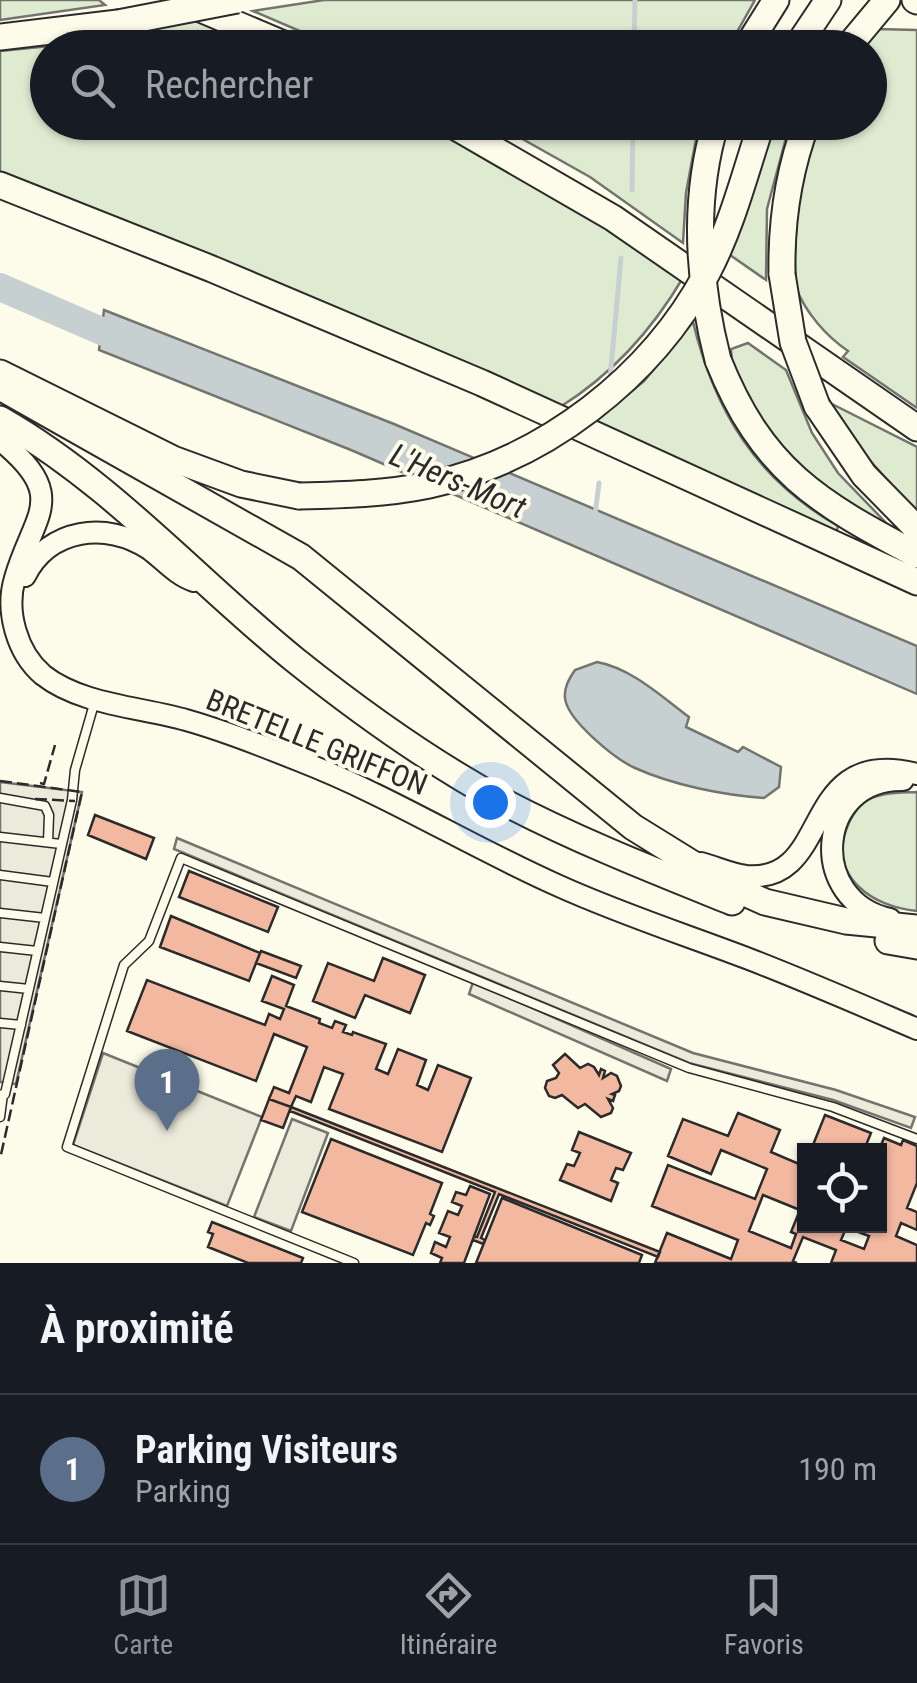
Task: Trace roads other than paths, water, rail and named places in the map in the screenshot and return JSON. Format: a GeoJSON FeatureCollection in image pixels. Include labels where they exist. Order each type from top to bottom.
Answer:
{"type":"FeatureCollection","features":[{"type":"Feature","properties":{"kind":"highway"},"geometry":{"type":"LineString","coordinates":[[180,0],[250,30]]}},
{"type":"Feature","properties":{"kind":"highway"},"geometry":{"type":"LineString","coordinates":[[59,30],[237,0]]}},
{"type":"Feature","properties":{"kind":"highway"},"geometry":{"type":"LineString","coordinates":[[757,30],[776,0]]}},
{"type":"Feature","properties":{"kind":"highway"},"geometry":{"type":"LineString","coordinates":[[808,30],[828,0]]}},
{"type":"Feature","properties":{"kind":"highway"},"geometry":{"type":"LineString","coordinates":[[861,30],[887,0]]}},
{"type":"Feature","properties":{"kind":"highway"},"geometry":{"type":"LineString","coordinates":[[0,37],[30,33]]}},
{"type":"Feature","properties":{"kind":"highway"},"geometry":{"type":"LineString","coordinates":[[478,140],[613,218],[917,428]]}},
{"type":"Feature","properties":{"kind":"highway"},"geometry":{"type":"LineString","coordinates":[[712,140],[702,193],[701,277],[718,360],[753,433],[782,469],[835,510],[917,555]]}},
{"type":"Feature","properties":{"kind":"highway"},"geometry":{"type":"LineString","coordinates":[[0,374],[173,459],[241,484],[299,496],[394,490],[456,477],[513,456],[552,435],[606,396],[656,347],[708,272],[756,140]]}},
{"type":"Feature","properties":{"kind":"highway"},"geometry":{"type":"LineString","coordinates":[[801,140],[785,206],[782,274],[793,342],[818,406],[864,476],[917,529]]}},
{"type":"Feature","properties":{"kind":"highway"},"geometry":{"type":"LineString","coordinates":[[0,186],[212,269],[465,376],[917,582]]}},
{"type":"Feature","properties":{"kind":"highway"},"geometry":{"type":"LineString","coordinates":[[0,386],[301,557],[633,827],[726,884],[765,902],[846,922],[917,926]]}},
{"type":"Feature","properties":{"kind":"highway"},"geometry":{"type":"LineString","coordinates":[[0,419],[84,476],[145,525],[290,656],[371,719],[501,800],[576,837],[758,912],[832,932],[917,943]]}},
{"type":"Feature","properties":{"kind":"main road","name":"BRETELLE GRIFFON"},"geometry":{"type":"LineString","coordinates":[[0,440],[28,467],[42,498],[41,516],[14,580],[20,646],[32,664],[64,688],[204,725],[302,761],[557,885],[753,960],[917,1029]]}},
{"type":"Feature","properties":{"kind":"main road"},"geometry":{"type":"LineString","coordinates":[[13,600],[30,566],[45,551],[84,531],[124,536],[147,548],[184,578],[217,590]]}},
{"type":"Feature","properties":{"kind":"main road"},"geometry":{"type":"LineString","coordinates":[[688,859],[749,876],[768,873],[802,853],[832,794],[850,779],[874,770],[898,770],[917,778]]}},
{"type":"Feature","properties":{"kind":"main road"},"geometry":{"type":"LineString","coordinates":[[917,778],[869,787],[846,805],[834,828],[830,852],[836,875],[851,897],[884,918],[917,926]]}},
{"type":"Feature","properties":{"kind":"lane"},"geometry":{"type":"LineString","coordinates":[[0,1117],[75,770],[95,698]]}},
{"type":"Feature","properties":{"kind":"lane"},"geometry":{"type":"LineString","coordinates":[[0,798],[45,806],[49,815],[48,842]]}},
{"type":"Feature","properties":{"kind":"lane"},"geometry":{"type":"LineString","coordinates":[[0,837],[62,844]]}},
{"type":"Feature","properties":{"kind":"lane"},"geometry":{"type":"LineString","coordinates":[[354,1263],[67,1147],[124,964],[149,941],[181,858],[689,1068],[833,1107],[917,1140]]}},
{"type":"Feature","properties":{"kind":"lane"},"geometry":{"type":"LineString","coordinates":[[0,876],[53,882]]}},
{"type":"Feature","properties":{"kind":"lane"},"geometry":{"type":"LineString","coordinates":[[0,913],[44,918]]}},
{"type":"Feature","properties":{"kind":"lane"},"geometry":{"type":"LineString","coordinates":[[0,947],[38,951]]}},
{"type":"Feature","properties":{"kind":"lane"},"geometry":{"type":"LineString","coordinates":[[0,986],[29,989]]}},
{"type":"Feature","properties":{"kind":"lane"},"geometry":{"type":"LineString","coordinates":[[0,1022],[21,1025]]}},
{"type":"Feature","properties":{"kind":"lane"},"geometry":{"type":"LineString","coordinates":[[0,1066],[11,1068]]}},
{"type":"Feature","properties":{"kind":"water"},"geometry":{"type":"Polygon","coordinates":[[[104,310],[394,424],[917,646],[917,694],[351,450],[99,350],[104,310]]]}},
{"type":"Feature","properties":{"kind":"water"},"geometry":{"type":"Polygon","coordinates":[[[597,662],[622,670],[657,692],[689,717],[686,727],[738,752],[743,747],[781,767],[779,787],[764,798],[715,792],[650,774],[616,756],[574,717],[565,698],[575,670],[597,662]]]}},
{"type":"Feature","properties":{"kind":"waterway"},"geometry":{"type":"LineString","coordinates":[[634,30],[635,0]]}},
{"type":"Feature","properties":{"kind":"waterway"},"geometry":{"type":"LineString","coordinates":[[632,190],[633,140]]}},
{"type":"Feature","properties":{"kind":"waterway"},"geometry":{"type":"LineString","coordinates":[[610,379],[621,258]]}},
{"type":"Feature","properties":{"kind":"waterway","name":"L'Hers-Mort"},"geometry":{"type":"LineString","coordinates":[[0,287],[136,346]]}},
{"type":"Feature","properties":{"kind":"waterway"},"geometry":{"type":"LineString","coordinates":[[595,515],[599,483]]}},
{"type":"Feature","properties":{"kind":"place","name":"Parking Visiteurs"},"geometry":{"type":"Point","coordinates":[167,1131]}}]}
